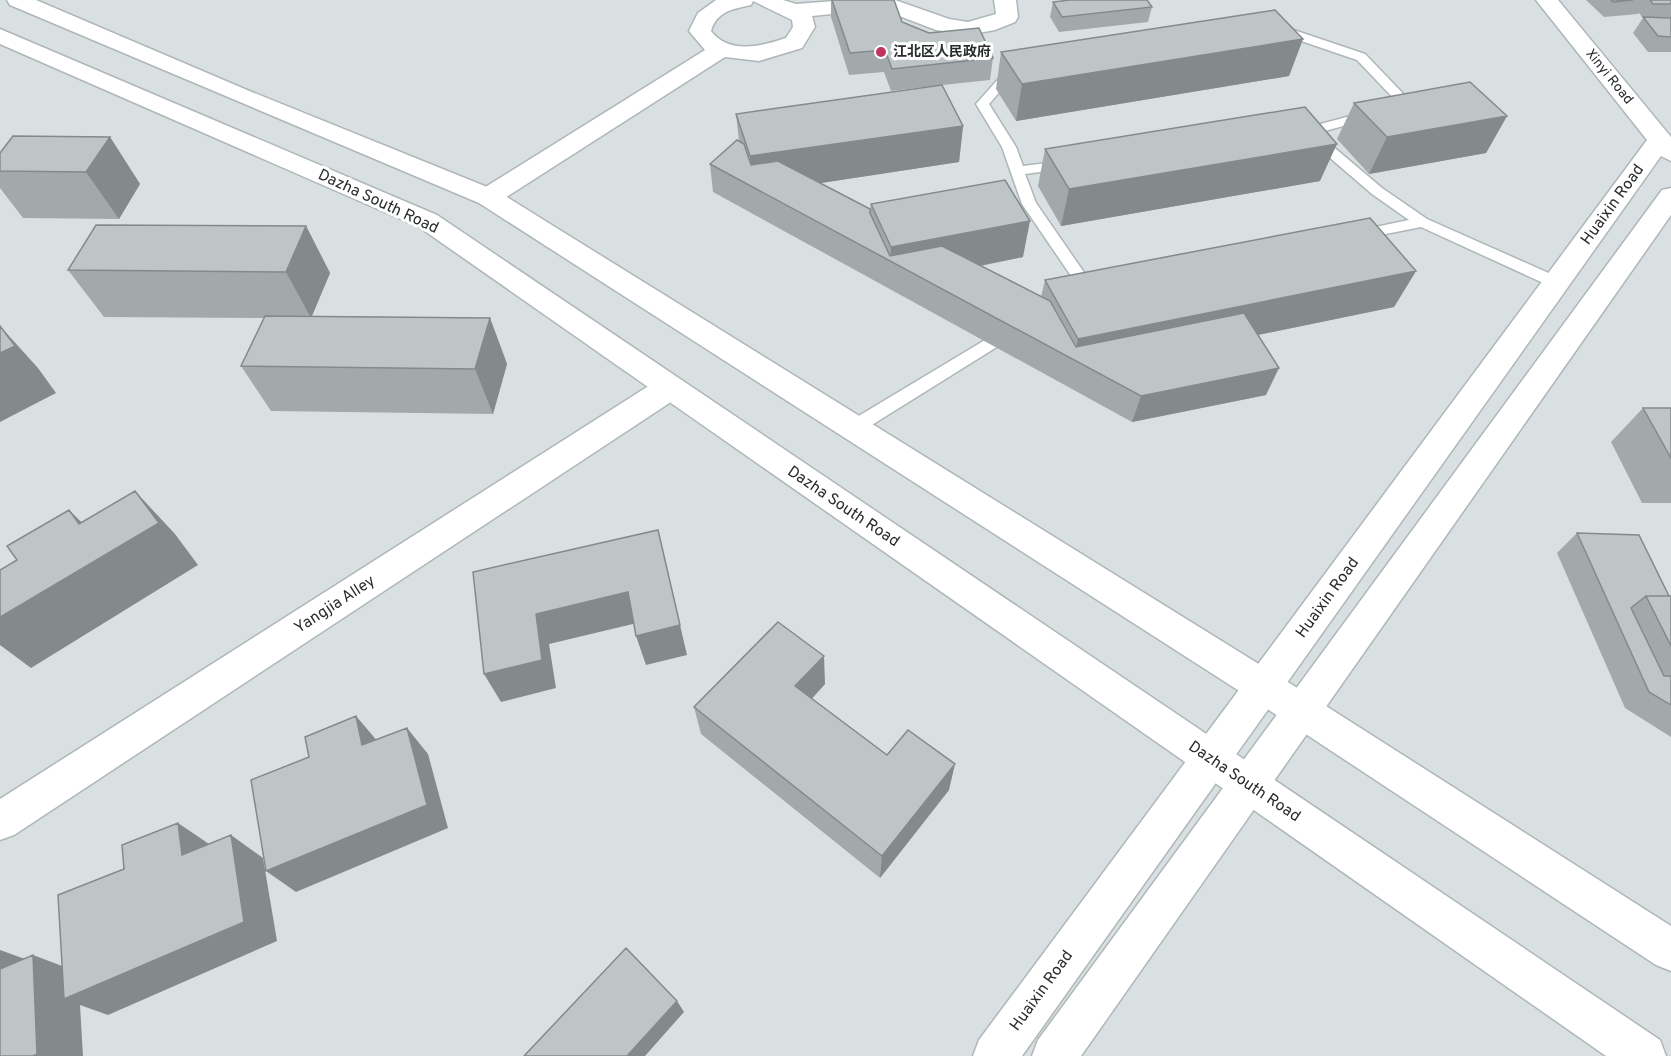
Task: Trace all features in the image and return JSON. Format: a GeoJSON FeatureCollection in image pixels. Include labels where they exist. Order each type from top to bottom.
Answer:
{"type":"FeatureCollection","features":[{"type":"Feature","properties":{"kind":"street"},"geometry":{"type":"LineString","coordinates":[[18,0],[239,95],[488,197],[1263,686],[1671,950]]}},
{"type":"Feature","properties":{"kind":"street"},"geometry":{"type":"LineString","coordinates":[[743,0],[714,9],[702,20],[700,31],[708,42],[721,50],[738,54],[759,54],[794,44],[804,27],[802,18],[794,11],[763,0]]}},
{"type":"Feature","properties":{"kind":"street"},"geometry":{"type":"LineString","coordinates":[[794,11],[883,2],[915,12],[940,26],[979,28],[1007,17],[1005,0]]}},
{"type":"Feature","properties":{"kind":"street","name":"Xinyi Road"},"geometry":{"type":"LineString","coordinates":[[1547,0],[1665,146]]}},
{"type":"Feature","properties":{"kind":"street","name":"Dazha South Road"},"geometry":{"type":"LineString","coordinates":[[0,36],[428,221],[1644,1056]]}},
{"type":"Feature","properties":{"kind":"street"},"geometry":{"type":"LineString","coordinates":[[488,197],[721,50]]}},
{"type":"Feature","properties":{"kind":"street","name":"Huaixin Road"},"geometry":{"type":"LineString","coordinates":[[995,1056],[1557,283],[1665,146]]}},
{"type":"Feature","properties":{"kind":"street"},"geometry":{"type":"LineString","coordinates":[[1054,1056],[1671,196]]}},
{"type":"Feature","properties":{"kind":"street","name":"Yangjia Alley"},"geometry":{"type":"LineString","coordinates":[[0,822],[669,388]]}},
{"type":"Feature","properties":{"kind":"lane"},"geometry":{"type":"LineString","coordinates":[[1264,29],[1275,28],[1361,57],[1408,105],[1301,133],[1422,222],[1557,283]]}},
{"type":"Feature","properties":{"kind":"lane"},"geometry":{"type":"LineString","coordinates":[[1026,65],[1015,67],[982,104],[1009,147],[1029,204],[1085,286]]}},
{"type":"Feature","properties":{"kind":"lane"},"geometry":{"type":"LineString","coordinates":[[1017,171],[1075,163]]}},
{"type":"Feature","properties":{"kind":"lane"},"geometry":{"type":"LineString","coordinates":[[1340,237],[1422,222]]}},
{"type":"Feature","properties":{"kind":"lane"},"geometry":{"type":"LineString","coordinates":[[854,428],[1024,322]]}},
{"type":"Feature","properties":{"kind":"building"},"geometry":{"type":"Polygon","coordinates":[[[832,0],[894,0],[902,22],[929,33],[979,28],[993,58],[892,69],[885,50],[850,53],[832,0]]]}},
{"type":"Feature","properties":{"kind":"building"},"geometry":{"type":"Polygon","coordinates":[[[1147,0],[1152,7],[1062,17],[1053,2],[1147,0]]]}},
{"type":"Feature","properties":{"kind":"building"},"geometry":{"type":"Polygon","coordinates":[[[1650,0],[1671,0],[1671,4],[1653,4],[1650,0]]]}},
{"type":"Feature","properties":{"kind":"building"},"geometry":{"type":"Polygon","coordinates":[[[1275,10],[1303,39],[1022,84],[1001,52],[1275,10]]]}},
{"type":"Feature","properties":{"kind":"building"},"geometry":{"type":"Polygon","coordinates":[[[1643,17],[1671,18],[1671,37],[1658,36],[1643,17]]]}},
{"type":"Feature","properties":{"kind":"building"},"geometry":{"type":"Polygon","coordinates":[[[1470,82],[1507,116],[1387,137],[1354,103],[1470,82]]]}},
{"type":"Feature","properties":{"kind":"building"},"geometry":{"type":"Polygon","coordinates":[[[942,85],[963,126],[750,156],[736,114],[942,85]]]}},
{"type":"Feature","properties":{"kind":"building"},"geometry":{"type":"Polygon","coordinates":[[[1305,107],[1337,144],[1069,189],[1045,149],[1305,107]]]}},
{"type":"Feature","properties":{"kind":"building"},"geometry":{"type":"Polygon","coordinates":[[[13,136],[110,137],[86,172],[0,171],[0,153],[13,136]]]}},
{"type":"Feature","properties":{"kind":"building"},"geometry":{"type":"Polygon","coordinates":[[[737,140],[744,144],[751,165],[778,161],[870,209],[890,256],[942,246],[1050,301],[1076,347],[1244,313],[1279,368],[1141,396],[710,164],[737,140]]]}},
{"type":"Feature","properties":{"kind":"building"},"geometry":{"type":"Polygon","coordinates":[[[1005,180],[1030,221],[891,247],[871,204],[1005,180]]]}},
{"type":"Feature","properties":{"kind":"building"},"geometry":{"type":"Polygon","coordinates":[[[1370,218],[1416,271],[1078,339],[1045,280],[1370,218]]]}},
{"type":"Feature","properties":{"kind":"building"},"geometry":{"type":"Polygon","coordinates":[[[96,225],[306,226],[286,272],[68,270],[96,225]]]}},
{"type":"Feature","properties":{"kind":"building"},"geometry":{"type":"Polygon","coordinates":[[[265,316],[490,318],[475,369],[241,366],[265,316]]]}},
{"type":"Feature","properties":{"kind":"building"},"geometry":{"type":"Polygon","coordinates":[[[0,326],[15,346],[0,353],[0,326]]]}},
{"type":"Feature","properties":{"kind":"building"},"geometry":{"type":"Polygon","coordinates":[[[1643,408],[1671,408],[1671,458],[1643,408]]]}},
{"type":"Feature","properties":{"kind":"building"},"geometry":{"type":"Polygon","coordinates":[[[135,491],[159,523],[0,617],[0,570],[17,560],[7,546],[69,510],[79,524],[135,491]]]}},
{"type":"Feature","properties":{"kind":"building"},"geometry":{"type":"Polygon","coordinates":[[[658,530],[680,625],[636,636],[628,592],[536,614],[542,660],[484,674],[473,572],[658,530]]]}},
{"type":"Feature","properties":{"kind":"building"},"geometry":{"type":"Polygon","coordinates":[[[1577,533],[1639,535],[1669,596],[1646,596],[1631,608],[1664,676],[1671,676],[1671,705],[1649,692],[1577,533]]]}},
{"type":"Feature","properties":{"kind":"building"},"geometry":{"type":"Polygon","coordinates":[[[1646,596],[1671,596],[1671,646],[1646,596]]]}},
{"type":"Feature","properties":{"kind":"building"},"geometry":{"type":"Polygon","coordinates":[[[778,622],[824,656],[795,686],[887,755],[908,730],[955,764],[882,856],[694,707],[778,622]]]}},
{"type":"Feature","properties":{"kind":"building"},"geometry":{"type":"Polygon","coordinates":[[[356,716],[362,745],[407,728],[427,805],[266,871],[251,780],[309,757],[305,737],[356,716]]]}},
{"type":"Feature","properties":{"kind":"building"},"geometry":{"type":"Polygon","coordinates":[[[178,823],[182,855],[231,835],[244,922],[64,999],[58,895],[124,869],[122,845],[178,823]]]}},
{"type":"Feature","properties":{"kind":"building"},"geometry":{"type":"Polygon","coordinates":[[[626,948],[677,1001],[627,1056],[524,1056],[626,948]]]}},
{"type":"Feature","properties":{"kind":"building"},"geometry":{"type":"Polygon","coordinates":[[[33,955],[37,1054],[0,1056],[0,969],[33,955]]]}},
{"type":"Feature","properties":{"kind":"place","name":"江北区人民政府"},"geometry":{"type":"Point","coordinates":[881,52]}}]}
